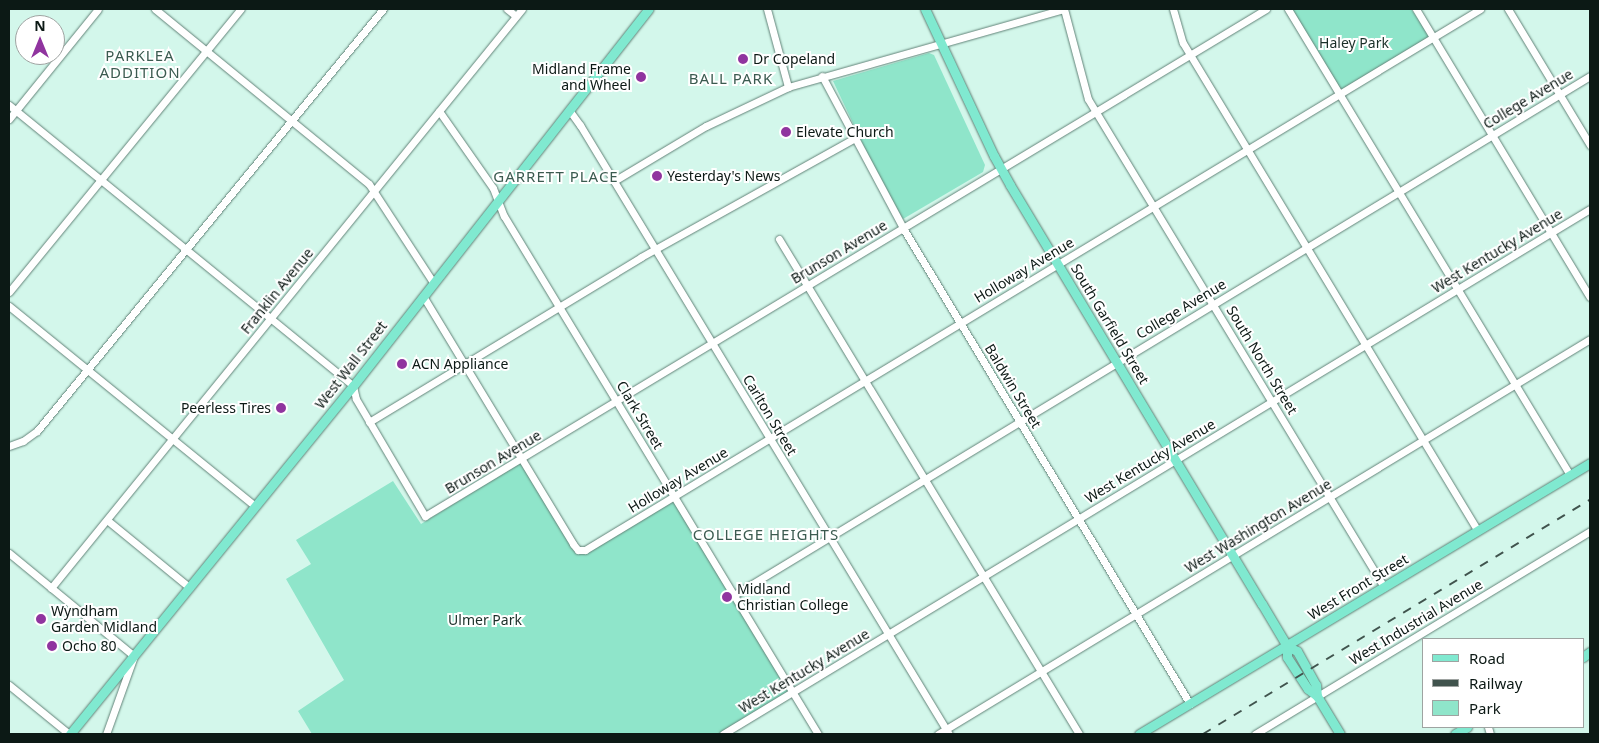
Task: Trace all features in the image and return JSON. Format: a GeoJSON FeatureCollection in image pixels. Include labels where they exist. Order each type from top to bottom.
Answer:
{"type":"FeatureCollection","features":[{"type":"Feature","properties":{"kind":"main road","name":"West Wall Street"},"geometry":{"type":"LineString","coordinates":[[70,734],[353,386],[497,200],[649,9]]}},
{"type":"Feature","properties":{"kind":"main road","name":"South Garfield Street"},"geometry":{"type":"LineString","coordinates":[[925,9],[1001,169],[1287,646],[1287,658],[1308,689],[1317,696],[1340,734]]}},
{"type":"Feature","properties":{"kind":"main road","name":"West Front Street"},"geometry":{"type":"LineString","coordinates":[[1139,734],[1590,463]]}},
{"type":"Feature","properties":{"kind":"street"},"geometry":{"type":"LineString","coordinates":[[9,118],[98,9]]}},
{"type":"Feature","properties":{"kind":"street"},"geometry":{"type":"LineString","coordinates":[[155,9],[369,184],[433,282]]}},
{"type":"Feature","properties":{"kind":"street"},"geometry":{"type":"LineString","coordinates":[[9,292],[241,9]]}},
{"type":"Feature","properties":{"kind":"street"},"geometry":{"type":"LineString","coordinates":[[9,446],[26,439],[37,431],[383,9]]}},
{"type":"Feature","properties":{"kind":"street"},"geometry":{"type":"LineString","coordinates":[[507,9],[516,16]]}},
{"type":"Feature","properties":{"kind":"street","name":"Franklin Avenue"},"geometry":{"type":"LineString","coordinates":[[51,588],[522,9]]}},
{"type":"Feature","properties":{"kind":"street"},"geometry":{"type":"LineString","coordinates":[[767,9],[788,87]]}},
{"type":"Feature","properties":{"kind":"street"},"geometry":{"type":"LineString","coordinates":[[614,181],[706,126],[788,87],[1064,9]]}},
{"type":"Feature","properties":{"kind":"street","name":"South North Street"},"geometry":{"type":"LineString","coordinates":[[1064,9],[1088,99],[1384,587]]}},
{"type":"Feature","properties":{"kind":"street"},"geometry":{"type":"LineString","coordinates":[[1173,9],[1183,43],[1190,55],[1478,531]]}},
{"type":"Feature","properties":{"kind":"street","name":"Brunson Avenue"},"geometry":{"type":"LineString","coordinates":[[369,422],[426,516],[1266,9]]}},
{"type":"Feature","properties":{"kind":"street"},"geometry":{"type":"LineString","coordinates":[[1288,9],[1570,475]]}},
{"type":"Feature","properties":{"kind":"street"},"geometry":{"type":"LineString","coordinates":[[1416,9],[1590,297]]}},
{"type":"Feature","properties":{"kind":"street","name":"Holloway Avenue"},"geometry":{"type":"LineString","coordinates":[[522,459],[572,544],[580,550],[589,548],[1480,9]]}},
{"type":"Feature","properties":{"kind":"street"},"geometry":{"type":"LineString","coordinates":[[1508,9],[1590,145]]}},
{"type":"Feature","properties":{"kind":"street","name":"Baldwin Street"},"geometry":{"type":"LineString","coordinates":[[822,76],[853,139],[903,228],[1190,704]]}},
{"type":"Feature","properties":{"kind":"street","name":"College Avenue"},"geometry":{"type":"LineString","coordinates":[[734,595],[1590,76]]}},
{"type":"Feature","properties":{"kind":"street"},"geometry":{"type":"LineString","coordinates":[[9,105],[353,386],[356,399],[369,422],[656,249],[853,139]]}},
{"type":"Feature","properties":{"kind":"street","name":"Clark Street"},"geometry":{"type":"LineString","coordinates":[[439,110],[493,188],[504,216],[818,734]]}},
{"type":"Feature","properties":{"kind":"street","name":"Carlton Street"},"geometry":{"type":"LineString","coordinates":[[568,110],[580,125],[656,249],[947,732]]}},
{"type":"Feature","properties":{"kind":"street","name":"West Kentucky Avenue"},"geometry":{"type":"LineString","coordinates":[[723,734],[1590,209]]}},
{"type":"Feature","properties":{"kind":"street"},"geometry":{"type":"LineString","coordinates":[[779,238],[1079,734]]}},
{"type":"Feature","properties":{"kind":"street"},"geometry":{"type":"LineString","coordinates":[[423,296],[522,459]]}},
{"type":"Feature","properties":{"kind":"street"},"geometry":{"type":"LineString","coordinates":[[9,306],[255,506]]}},
{"type":"Feature","properties":{"kind":"street","name":"West Washington Avenue"},"geometry":{"type":"LineString","coordinates":[[938,734],[947,732],[1042,672],[1590,339]]}},
{"type":"Feature","properties":{"kind":"street"},"geometry":{"type":"LineString","coordinates":[[107,520],[190,588]]}},
{"type":"Feature","properties":{"kind":"street","name":"West Industrial Avenue"},"geometry":{"type":"LineString","coordinates":[[1254,734],[1590,531]]}},
{"type":"Feature","properties":{"kind":"street"},"geometry":{"type":"LineString","coordinates":[[9,553],[134,656],[106,734]]}},
{"type":"Feature","properties":{"kind":"street"},"geometry":{"type":"LineString","coordinates":[[9,685],[70,734]]}},
{"type":"Feature","properties":{"kind":"green space","name":"Haley Park"},"geometry":{"type":"Polygon","coordinates":[[[1292,9],[1411,9],[1430,37],[1341,90],[1292,9]]]}},
{"type":"Feature","properties":{"kind":"green space"},"geometry":{"type":"Polygon","coordinates":[[[929,53],[934,55],[985,165],[983,172],[903,219],[878,176],[833,81],[929,53]]]}},
{"type":"Feature","properties":{"kind":"green space","name":"Ulmer Park"},"geometry":{"type":"Polygon","coordinates":[[[522,462],[578,551],[674,499],[791,691],[718,734],[312,734],[298,711],[344,680],[286,579],[311,564],[296,540],[393,481],[421,524],[522,462]]]}},
{"type":"Feature","properties":{"kind":"railway"},"geometry":{"type":"LineString","coordinates":[[1203,734],[1590,500]]}},
{"type":"Feature","properties":{"kind":"place","name":"Dr Copeland"},"geometry":{"type":"Point","coordinates":[743,59]}},
{"type":"Feature","properties":{"kind":"place","name":"Midland Frame and Wheel"},"geometry":{"type":"Point","coordinates":[641,77]}},
{"type":"Feature","properties":{"kind":"place","name":"Elevate Church"},"geometry":{"type":"Point","coordinates":[786,132]}},
{"type":"Feature","properties":{"kind":"place","name":"Yesterday's News"},"geometry":{"type":"Point","coordinates":[657,176]}},
{"type":"Feature","properties":{"kind":"place","name":"ACN Appliance"},"geometry":{"type":"Point","coordinates":[402,364]}},
{"type":"Feature","properties":{"kind":"place","name":"Peerless Tires"},"geometry":{"type":"Point","coordinates":[281,408]}},
{"type":"Feature","properties":{"kind":"place","name":"Midland Christian College"},"geometry":{"type":"Point","coordinates":[727,597]}},
{"type":"Feature","properties":{"kind":"place","name":"Wyndham Garden Midland"},"geometry":{"type":"Point","coordinates":[41,619]}},
{"type":"Feature","properties":{"kind":"place","name":"Ocho 80"},"geometry":{"type":"Point","coordinates":[52,646]}},
{"type":"Feature","properties":{"kind":"district","name":"PARKLEA ADDITION"},"geometry":{"type":"Point","coordinates":[140,64]}},
{"type":"Feature","properties":{"kind":"district","name":"BALL PARK"},"geometry":{"type":"Point","coordinates":[731,79]}},
{"type":"Feature","properties":{"kind":"district","name":"GARRETT PLACE"},"geometry":{"type":"Point","coordinates":[556,177]}},
{"type":"Feature","properties":{"kind":"district","name":"COLLEGE HEIGHTS"},"geometry":{"type":"Point","coordinates":[766,535]}}]}
